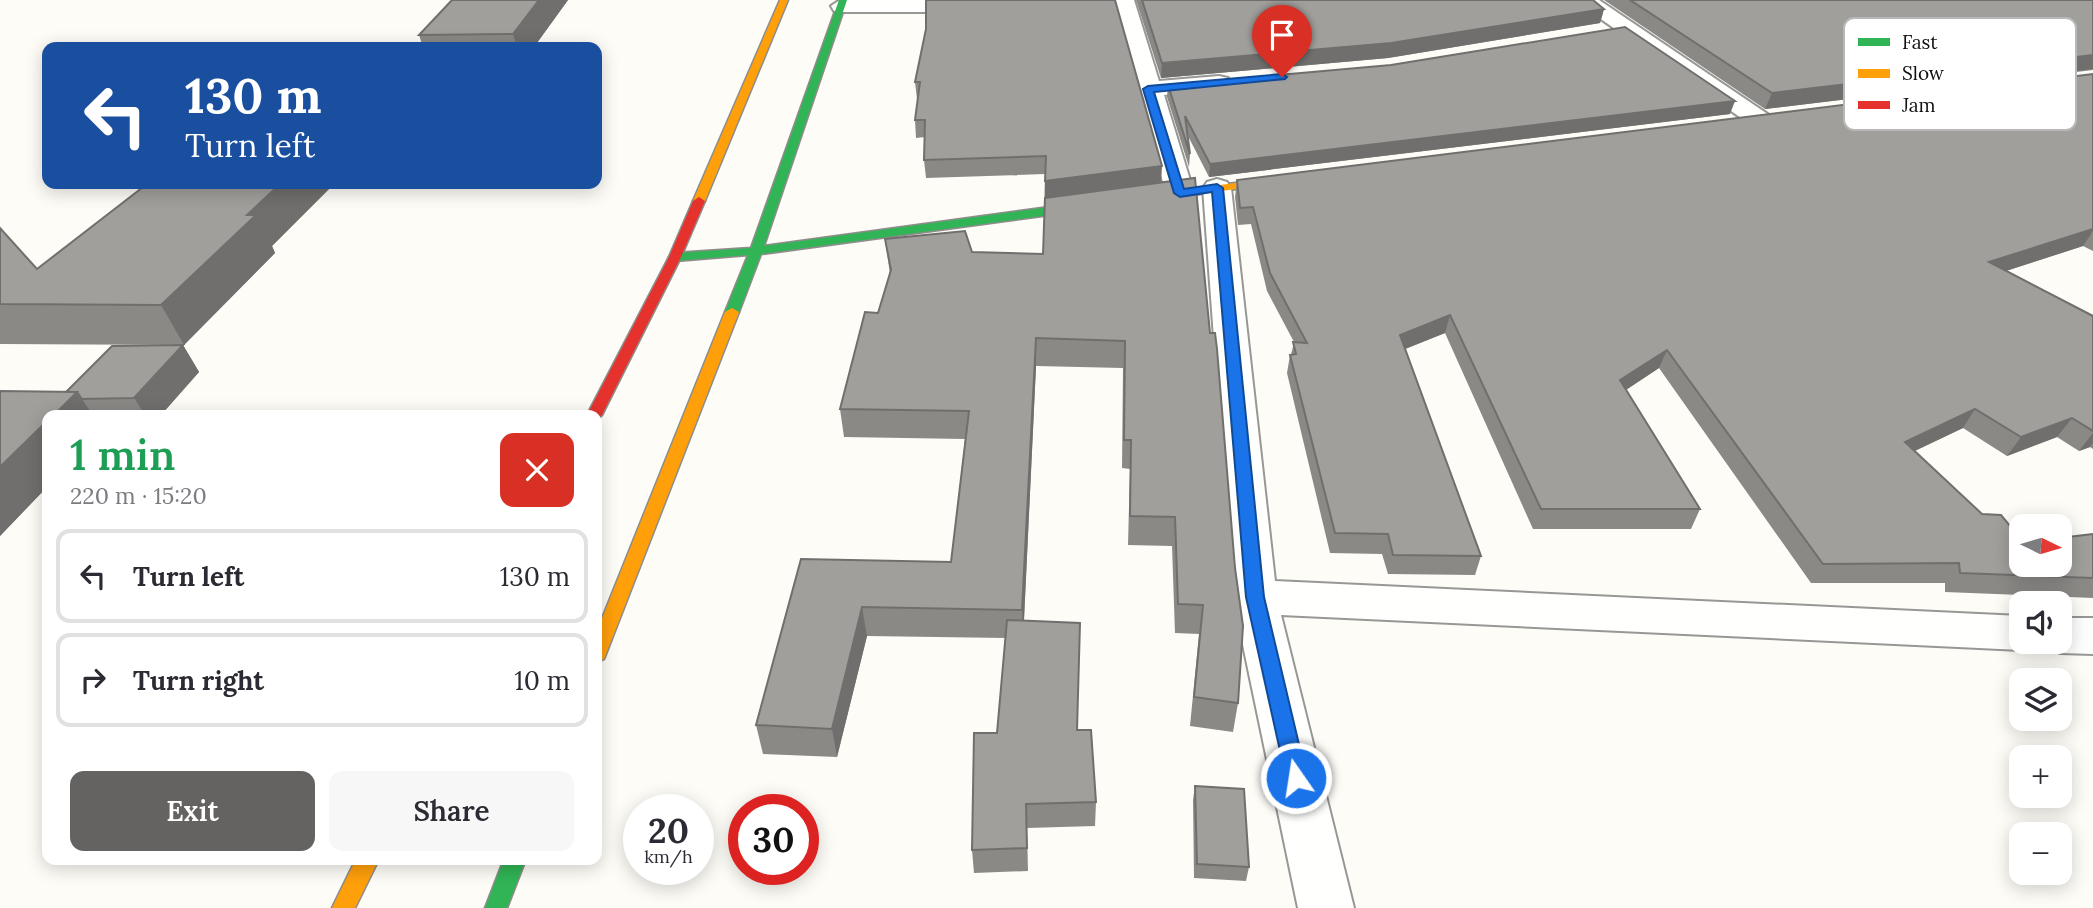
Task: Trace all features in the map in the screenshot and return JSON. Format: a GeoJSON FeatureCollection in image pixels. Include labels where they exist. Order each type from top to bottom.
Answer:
{"type":"FeatureCollection","features":[{"type":"Feature","properties":{"kind":"street"},"geometry":{"type":"LineString","coordinates":[[597,410],[675,257],[784,0]]}},
{"type":"Feature","properties":{"kind":"street"},"geometry":{"type":"LineString","coordinates":[[1585,0],[1767,120]]}},
{"type":"Feature","properties":{"kind":"street"},"geometry":{"type":"LineString","coordinates":[[602,641],[756,251],[842,3],[1004,6]]}},
{"type":"Feature","properties":{"kind":"street"},"geometry":{"type":"LineString","coordinates":[[1044,6],[1124,3],[1148,89],[1198,190],[1255,597],[1326,908]]}},
{"type":"Feature","properties":{"kind":"street"},"geometry":{"type":"LineString","coordinates":[[1600,33],[1627,29]]}},
{"type":"Feature","properties":{"kind":"street"},"geometry":{"type":"LineString","coordinates":[[1148,89],[1241,81]]}},
{"type":"Feature","properties":{"kind":"street"},"geometry":{"type":"LineString","coordinates":[[1733,124],[1767,120]]}},
{"type":"Feature","properties":{"kind":"street"},"geometry":{"type":"LineString","coordinates":[[675,257],[756,251],[1312,176]]}},
{"type":"Feature","properties":{"kind":"street"},"geometry":{"type":"LineString","coordinates":[[1255,597],[2009,632]]}},
{"type":"Feature","properties":{"kind":"street"},"geometry":{"type":"LineString","coordinates":[[2072,635],[2093,636]]}},
{"type":"Feature","properties":{"kind":"street"},"geometry":{"type":"LineString","coordinates":[[343,908],[365,865]]}},
{"type":"Feature","properties":{"kind":"street"},"geometry":{"type":"LineString","coordinates":[[496,908],[513,865]]}},
{"type":"Feature","properties":{"kind":"building"},"geometry":{"type":"Polygon","coordinates":[[[452,0],[539,0],[513,34],[419,35],[452,0]]]}},
{"type":"Feature","properties":{"kind":"building"},"geometry":{"type":"Polygon","coordinates":[[[926,0],[1115,0],[1162,166],[1045,181],[1046,156],[924,160],[925,120],[915,120],[920,82],[915,82],[926,29],[926,0]]]}},
{"type":"Feature","properties":{"kind":"building"},"geometry":{"type":"Polygon","coordinates":[[[1142,0],[1593,0],[1604,9],[1391,43],[1162,63],[1142,0]]]}},
{"type":"Feature","properties":{"kind":"building"},"geometry":{"type":"Polygon","coordinates":[[[1630,0],[2093,0],[2093,55],[2076,57],[2076,18],[1844,18],[1844,84],[1772,93],[1630,0]]]}},
{"type":"Feature","properties":{"kind":"building"},"geometry":{"type":"Polygon","coordinates":[[[1625,27],[1735,101],[1210,164],[1185,116],[1190,154],[1168,85],[1391,65],[1625,27]]]}},
{"type":"Feature","properties":{"kind":"building"},"geometry":{"type":"Polygon","coordinates":[[[2093,74],[2093,229],[1989,262],[2093,316],[2093,431],[2072,418],[2021,437],[1975,409],[1905,442],[1982,514],[2001,515],[2009,525],[2009,575],[1960,573],[1959,563],[1823,564],[1667,350],[1620,380],[1700,509],[1541,509],[1450,315],[1400,335],[1481,556],[1393,555],[1388,534],[1335,533],[1290,355],[1296,354],[1293,342],[1307,343],[1270,273],[1253,207],[1240,208],[1237,180],[1844,105],[1844,130],[2076,130],[2076,76],[2093,74]]]}},
{"type":"Feature","properties":{"kind":"building"},"geometry":{"type":"Polygon","coordinates":[[[1195,178],[1210,333],[1215,333],[1217,349],[1235,568],[1243,626],[1238,703],[1194,697],[1203,605],[1178,604],[1175,517],[1130,516],[1131,440],[1124,440],[1125,341],[1036,338],[1022,610],[862,607],[832,729],[756,725],[801,559],[951,562],[969,411],[840,409],[865,312],[878,313],[891,270],[885,239],[965,231],[972,252],[1043,254],[1045,198],[1195,178]]]}},
{"type":"Feature","properties":{"kind":"building"},"geometry":{"type":"Polygon","coordinates":[[[141,189],[275,189],[247,215],[256,215],[161,305],[0,304],[0,228],[37,269],[141,189]]]}},
{"type":"Feature","properties":{"kind":"building"},"geometry":{"type":"Polygon","coordinates":[[[183,345],[134,398],[82,399],[77,392],[66,392],[112,346],[183,345]]]}},
{"type":"Feature","properties":{"kind":"building"},"geometry":{"type":"Polygon","coordinates":[[[0,391],[77,392],[59,410],[42,410],[42,426],[0,467],[0,391]]]}},
{"type":"Feature","properties":{"kind":"building"},"geometry":{"type":"Polygon","coordinates":[[[2093,534],[2093,578],[2072,577],[2072,537],[2093,534]]]}},
{"type":"Feature","properties":{"kind":"building"},"geometry":{"type":"Polygon","coordinates":[[[1007,620],[1080,623],[1077,730],[1091,730],[1096,802],[1026,804],[1027,848],[972,850],[974,733],[997,733],[1007,620]]]}},
{"type":"Feature","properties":{"kind":"building"},"geometry":{"type":"Polygon","coordinates":[[[1195,786],[1244,789],[1249,867],[1197,864],[1195,786]]]}},
{"type":"Feature","properties":{"kind":"traffic: fast"},"geometry":{"type":"LineString","coordinates":[[732,312],[756,251],[843,0]]}},
{"type":"Feature","properties":{"kind":"traffic: fast"},"geometry":{"type":"LineString","coordinates":[[675,257],[756,251],[1057,210]]}},
{"type":"Feature","properties":{"kind":"traffic: fast"},"geometry":{"type":"LineString","coordinates":[[496,908],[513,865]]}},
{"type":"Feature","properties":{"kind":"traffic: slow"},"geometry":{"type":"LineString","coordinates":[[699,201],[784,0]]}},
{"type":"Feature","properties":{"kind":"traffic: slow"},"geometry":{"type":"LineString","coordinates":[[1057,210],[1289,179]]}},
{"type":"Feature","properties":{"kind":"traffic: slow"},"geometry":{"type":"LineString","coordinates":[[602,641],[732,312]]}},
{"type":"Feature","properties":{"kind":"traffic: slow"},"geometry":{"type":"LineString","coordinates":[[343,908],[365,865]]}},
{"type":"Feature","properties":{"kind":"traffic: jam"},"geometry":{"type":"LineString","coordinates":[[597,410],[675,257],[699,201]]}},
{"type":"Feature","properties":{"kind":"route"},"geometry":{"type":"LineString","coordinates":[[1282,77],[1148,89],[1180,193],[1217,188],[1255,597],[1296,778]]}}]}
